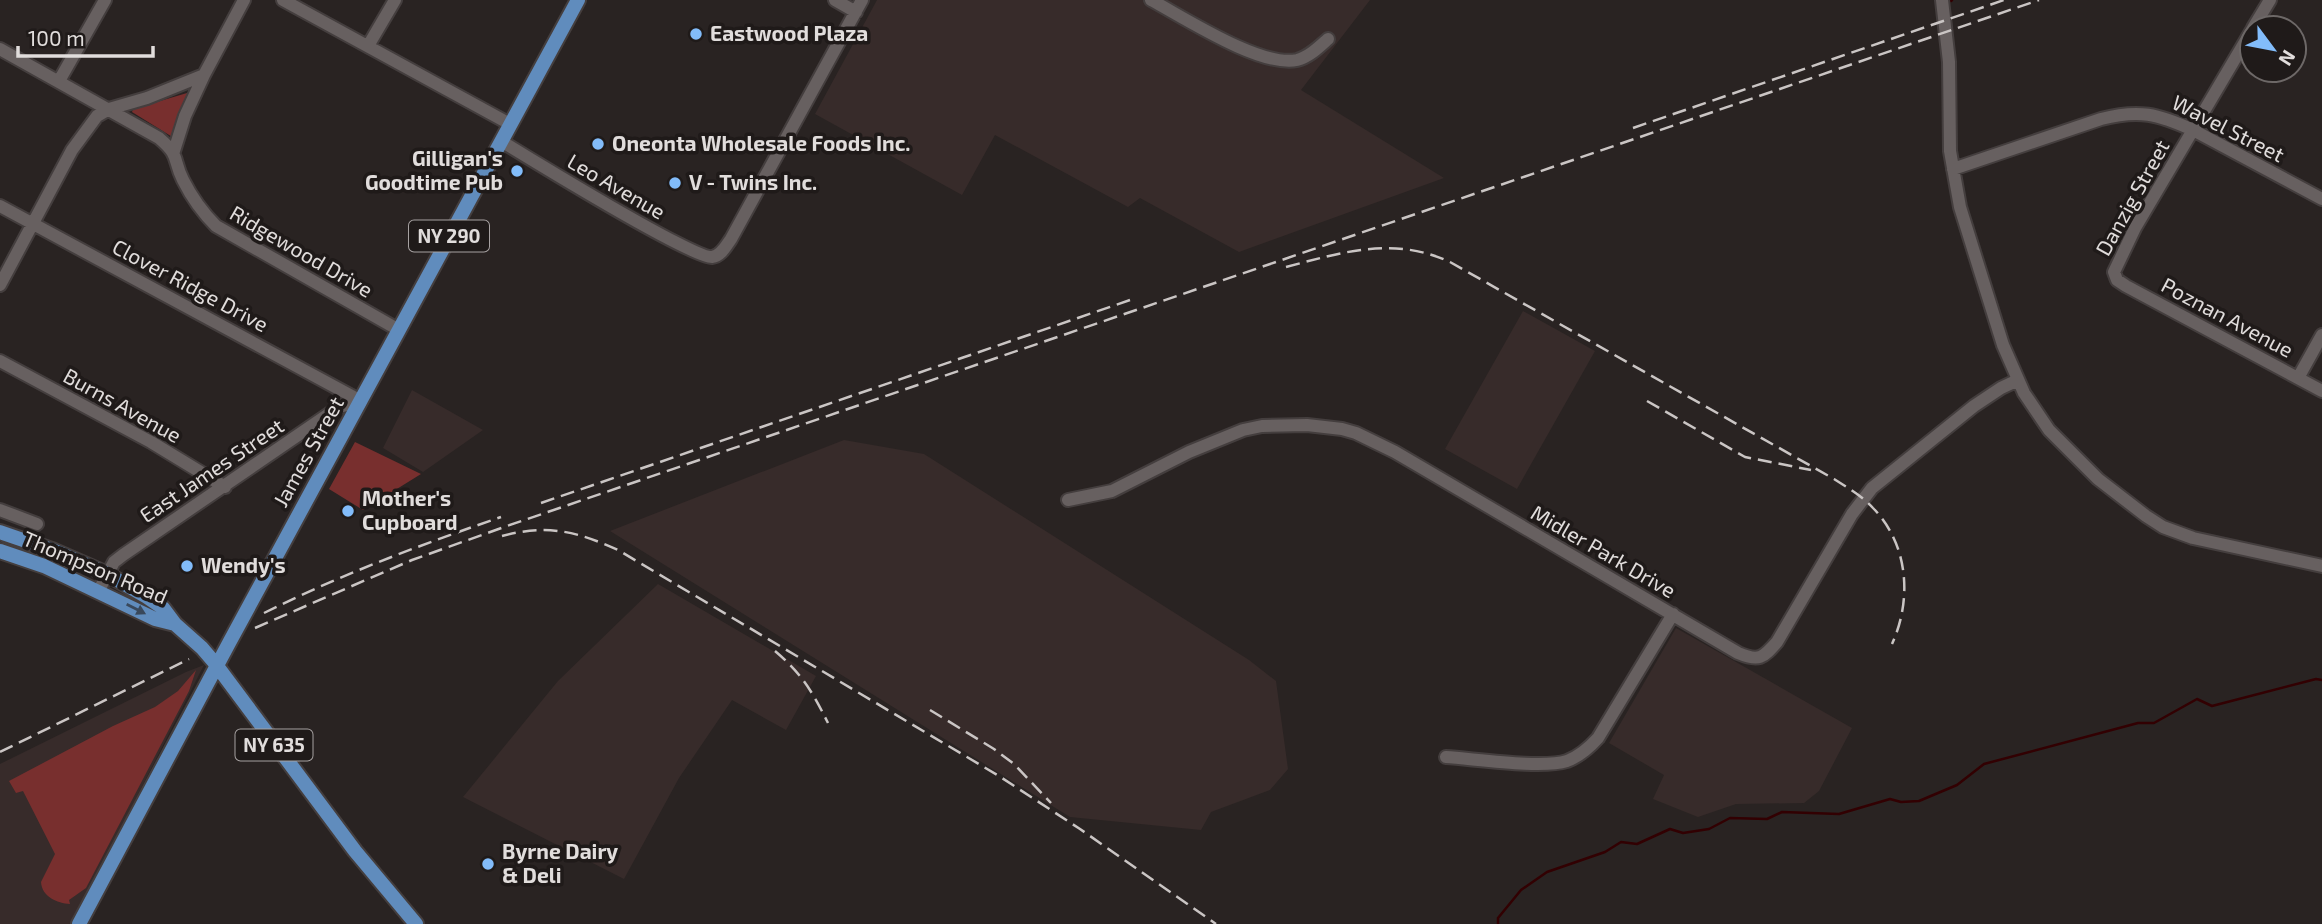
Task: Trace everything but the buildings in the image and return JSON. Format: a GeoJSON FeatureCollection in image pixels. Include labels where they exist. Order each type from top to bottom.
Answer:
{"type":"FeatureCollection","features":[{"type":"Feature","properties":{"kind":"main road","name":"James Street"},"geometry":{"type":"LineString","coordinates":[[79,924],[578,0]]}},
{"type":"Feature","properties":{"kind":"main road","name":"Thompson Road"},"geometry":{"type":"LineString","coordinates":[[0,532],[52,550],[107,574],[163,608],[174,624],[202,648],[355,851],[416,924]]}},
{"type":"Feature","properties":{"kind":"main road","name":"Thompson Road"},"geometry":{"type":"LineString","coordinates":[[0,551],[44,566],[155,619],[174,624]]}},
{"type":"Feature","properties":{"kind":"street"},"geometry":{"type":"LineString","coordinates":[[59,81],[105,0]]}},
{"type":"Feature","properties":{"kind":"street"},"geometry":{"type":"LineString","coordinates":[[0,49],[151,132],[174,151],[185,116],[204,75],[244,0]]}},
{"type":"Feature","properties":{"kind":"street"},"geometry":{"type":"LineString","coordinates":[[283,0],[510,124]]}},
{"type":"Feature","properties":{"kind":"street"},"geometry":{"type":"LineString","coordinates":[[368,46],[395,0]]}},
{"type":"Feature","properties":{"kind":"street"},"geometry":{"type":"LineString","coordinates":[[835,0],[859,6]]}},
{"type":"Feature","properties":{"kind":"street"},"geometry":{"type":"LineString","coordinates":[[1151,0],[1261,56],[1297,60],[1314,52],[1328,39]]}},
{"type":"Feature","properties":{"kind":"street"},"geometry":{"type":"LineString","coordinates":[[1942,0],[1950,62],[1950,151],[1960,207],[2003,345],[2024,393],[2049,430],[2067,450],[2098,479],[2163,527],[2193,537],[2322,566]]}},
{"type":"Feature","properties":{"kind":"street","name":"Leo Avenue"},"geometry":{"type":"LineString","coordinates":[[501,141],[665,237],[706,257],[716,256],[731,239],[859,6]]}},
{"type":"Feature","properties":{"kind":"street","name":"Danzig Street"},"geometry":{"type":"LineString","coordinates":[[2115,277],[2114,268],[2135,228],[2238,54]]}},
{"type":"Feature","properties":{"kind":"street"},"geometry":{"type":"LineString","coordinates":[[0,285],[82,135],[97,116],[109,109],[147,98],[204,75]]}},
{"type":"Feature","properties":{"kind":"street","name":"Wavel Street"},"geometry":{"type":"LineString","coordinates":[[1953,169],[2119,114],[2143,112],[2193,130],[2322,199]]}},
{"type":"Feature","properties":{"kind":"street","name":"Ridgewood Drive"},"geometry":{"type":"LineString","coordinates":[[174,151],[181,178],[200,210],[216,226],[399,330]]}},
{"type":"Feature","properties":{"kind":"street","name":"Clover Ridge Drive"},"geometry":{"type":"LineString","coordinates":[[0,206],[361,401]]}},
{"type":"Feature","properties":{"kind":"street","name":"Poznan Avenue"},"geometry":{"type":"LineString","coordinates":[[2115,277],[2126,286],[2322,391]]}},
{"type":"Feature","properties":{"kind":"street"},"geometry":{"type":"LineString","coordinates":[[2298,378],[2322,335]]}},
{"type":"Feature","properties":{"kind":"street","name":"Burns Avenue"},"geometry":{"type":"LineString","coordinates":[[0,361],[151,442],[225,487]]}},
{"type":"Feature","properties":{"kind":"street","name":"Midler Park Drive"},"geometry":{"type":"LineString","coordinates":[[1068,500],[1112,491],[1189,452],[1243,430],[1282,424],[1342,429],[1395,452],[1738,653],[1758,658],[1765,655],[1777,642],[1852,514],[1872,488],[1974,406],[2018,380]]}},
{"type":"Feature","properties":{"kind":"street","name":"East James Street"},"geometry":{"type":"LineString","coordinates":[[99,590],[114,562],[340,407],[361,401]]}},
{"type":"Feature","properties":{"kind":"street"},"geometry":{"type":"LineString","coordinates":[[0,510],[37,524]]}},
{"type":"Feature","properties":{"kind":"street"},"geometry":{"type":"LineString","coordinates":[[1447,757],[1541,764],[1563,762],[1588,749],[1598,738],[1673,614]]}},
{"type":"Feature","properties":{"kind":"shaded area"},"geometry":{"type":"Polygon","coordinates":[[[877,0],[1370,0],[1301,90],[1444,178],[1239,252],[1140,198],[1128,207],[995,135],[962,195],[815,114],[877,0]]]}},
{"type":"Feature","properties":{"kind":"shaded area"},"geometry":{"type":"Polygon","coordinates":[[[187,93],[189,96],[174,138],[132,112],[133,109],[187,93]]]}},
{"type":"Feature","properties":{"kind":"shaded area"},"geometry":{"type":"Polygon","coordinates":[[[1523,311],[1595,351],[1517,489],[1445,449],[1523,311]]]}},
{"type":"Feature","properties":{"kind":"shaded area"},"geometry":{"type":"Polygon","coordinates":[[[412,390],[483,430],[423,472],[383,448],[412,390]]]}},
{"type":"Feature","properties":{"kind":"shaded area"},"geometry":{"type":"Polygon","coordinates":[[[844,440],[924,454],[1249,660],[1276,681],[1288,769],[1270,790],[1211,812],[1201,830],[1070,817],[610,531],[844,440]]]}},
{"type":"Feature","properties":{"kind":"shaded area"},"geometry":{"type":"Polygon","coordinates":[[[355,442],[421,474],[363,510],[329,489],[355,442]]]}},
{"type":"Feature","properties":{"kind":"shaded area"},"geometry":{"type":"Polygon","coordinates":[[[658,584],[816,676],[786,730],[732,700],[679,778],[624,879],[463,797],[558,681],[658,584]]]}},
{"type":"Feature","properties":{"kind":"shaded area"},"geometry":{"type":"Polygon","coordinates":[[[1676,628],[1852,728],[1819,791],[1804,803],[1736,804],[1698,817],[1653,799],[1664,775],[1609,743],[1676,628]]]}},
{"type":"Feature","properties":{"kind":"shaded area"},"geometry":{"type":"Polygon","coordinates":[[[204,665],[72,924],[0,924],[0,764],[204,665]]]}},
{"type":"Feature","properties":{"kind":"shaded area"},"geometry":{"type":"Polygon","coordinates":[[[196,670],[189,691],[86,888],[69,900],[70,904],[51,898],[44,892],[41,882],[55,854],[23,791],[16,793],[9,781],[155,707],[178,691],[196,670]]]}},
{"type":"Feature","properties":{"kind":"waterway"},"geometry":{"type":"LineString","coordinates":[[1498,924],[1498,918],[1521,890],[1547,872],[1605,852],[1621,842],[1637,844],[1670,829],[1683,833],[1709,829],[1730,818],[1767,819],[1782,812],[1839,814],[1890,799],[1901,802],[1919,801],[1957,785],[1984,764],[2138,723],[2154,723],[2197,699],[2212,706],[2316,679],[2322,680]]}},
{"type":"Feature","properties":{"kind":"railway"},"geometry":{"type":"LineString","coordinates":[[1633,128],[2004,0]]}},
{"type":"Feature","properties":{"kind":"railway"},"geometry":{"type":"LineString","coordinates":[[255,628],[412,560],[507,526],[2039,0]]}},
{"type":"Feature","properties":{"kind":"railway"},"geometry":{"type":"LineString","coordinates":[[1286,267],[1348,252],[1389,248],[1429,254],[1450,262],[1834,479],[1873,508],[1885,523],[1900,556],[1904,573],[1903,609],[1892,644]]}},
{"type":"Feature","properties":{"kind":"railway"},"geometry":{"type":"LineString","coordinates":[[541,503],[1130,300]]}},
{"type":"Feature","properties":{"kind":"railway"},"geometry":{"type":"LineString","coordinates":[[1647,401],[1745,457],[1811,470]]}},
{"type":"Feature","properties":{"kind":"railway"},"geometry":{"type":"LineString","coordinates":[[264,613],[381,561],[501,517]]}},
{"type":"Feature","properties":{"kind":"railway"},"geometry":{"type":"LineString","coordinates":[[502,536],[533,530],[561,531],[618,550],[999,776],[1216,924]]}},
{"type":"Feature","properties":{"kind":"railway"},"geometry":{"type":"LineString","coordinates":[[775,651],[806,684],[828,723]]}},
{"type":"Feature","properties":{"kind":"railway"},"geometry":{"type":"LineString","coordinates":[[0,752],[189,659]]}},
{"type":"Feature","properties":{"kind":"railway"},"geometry":{"type":"LineString","coordinates":[[930,710],[1014,764],[1051,803]]}},
{"type":"Feature","properties":{"kind":"place","name":"Eastwood Plaza"},"geometry":{"type":"Point","coordinates":[696,34]}},
{"type":"Feature","properties":{"kind":"place","name":"Oneonta Wholesale Foods Inc."},"geometry":{"type":"Point","coordinates":[598,144]}},
{"type":"Feature","properties":{"kind":"place","name":"Gilligan's Goodtime Pub"},"geometry":{"type":"Point","coordinates":[517,171]}},
{"type":"Feature","properties":{"kind":"place","name":"V - Twins Inc."},"geometry":{"type":"Point","coordinates":[675,183]}},
{"type":"Feature","properties":{"kind":"place","name":"Mother's Cupboard"},"geometry":{"type":"Point","coordinates":[348,511]}},
{"type":"Feature","properties":{"kind":"place","name":"Wendy's"},"geometry":{"type":"Point","coordinates":[187,566]}},
{"type":"Feature","properties":{"kind":"place","name":"Byrne Dairy & Deli"},"geometry":{"type":"Point","coordinates":[488,864]}}]}
